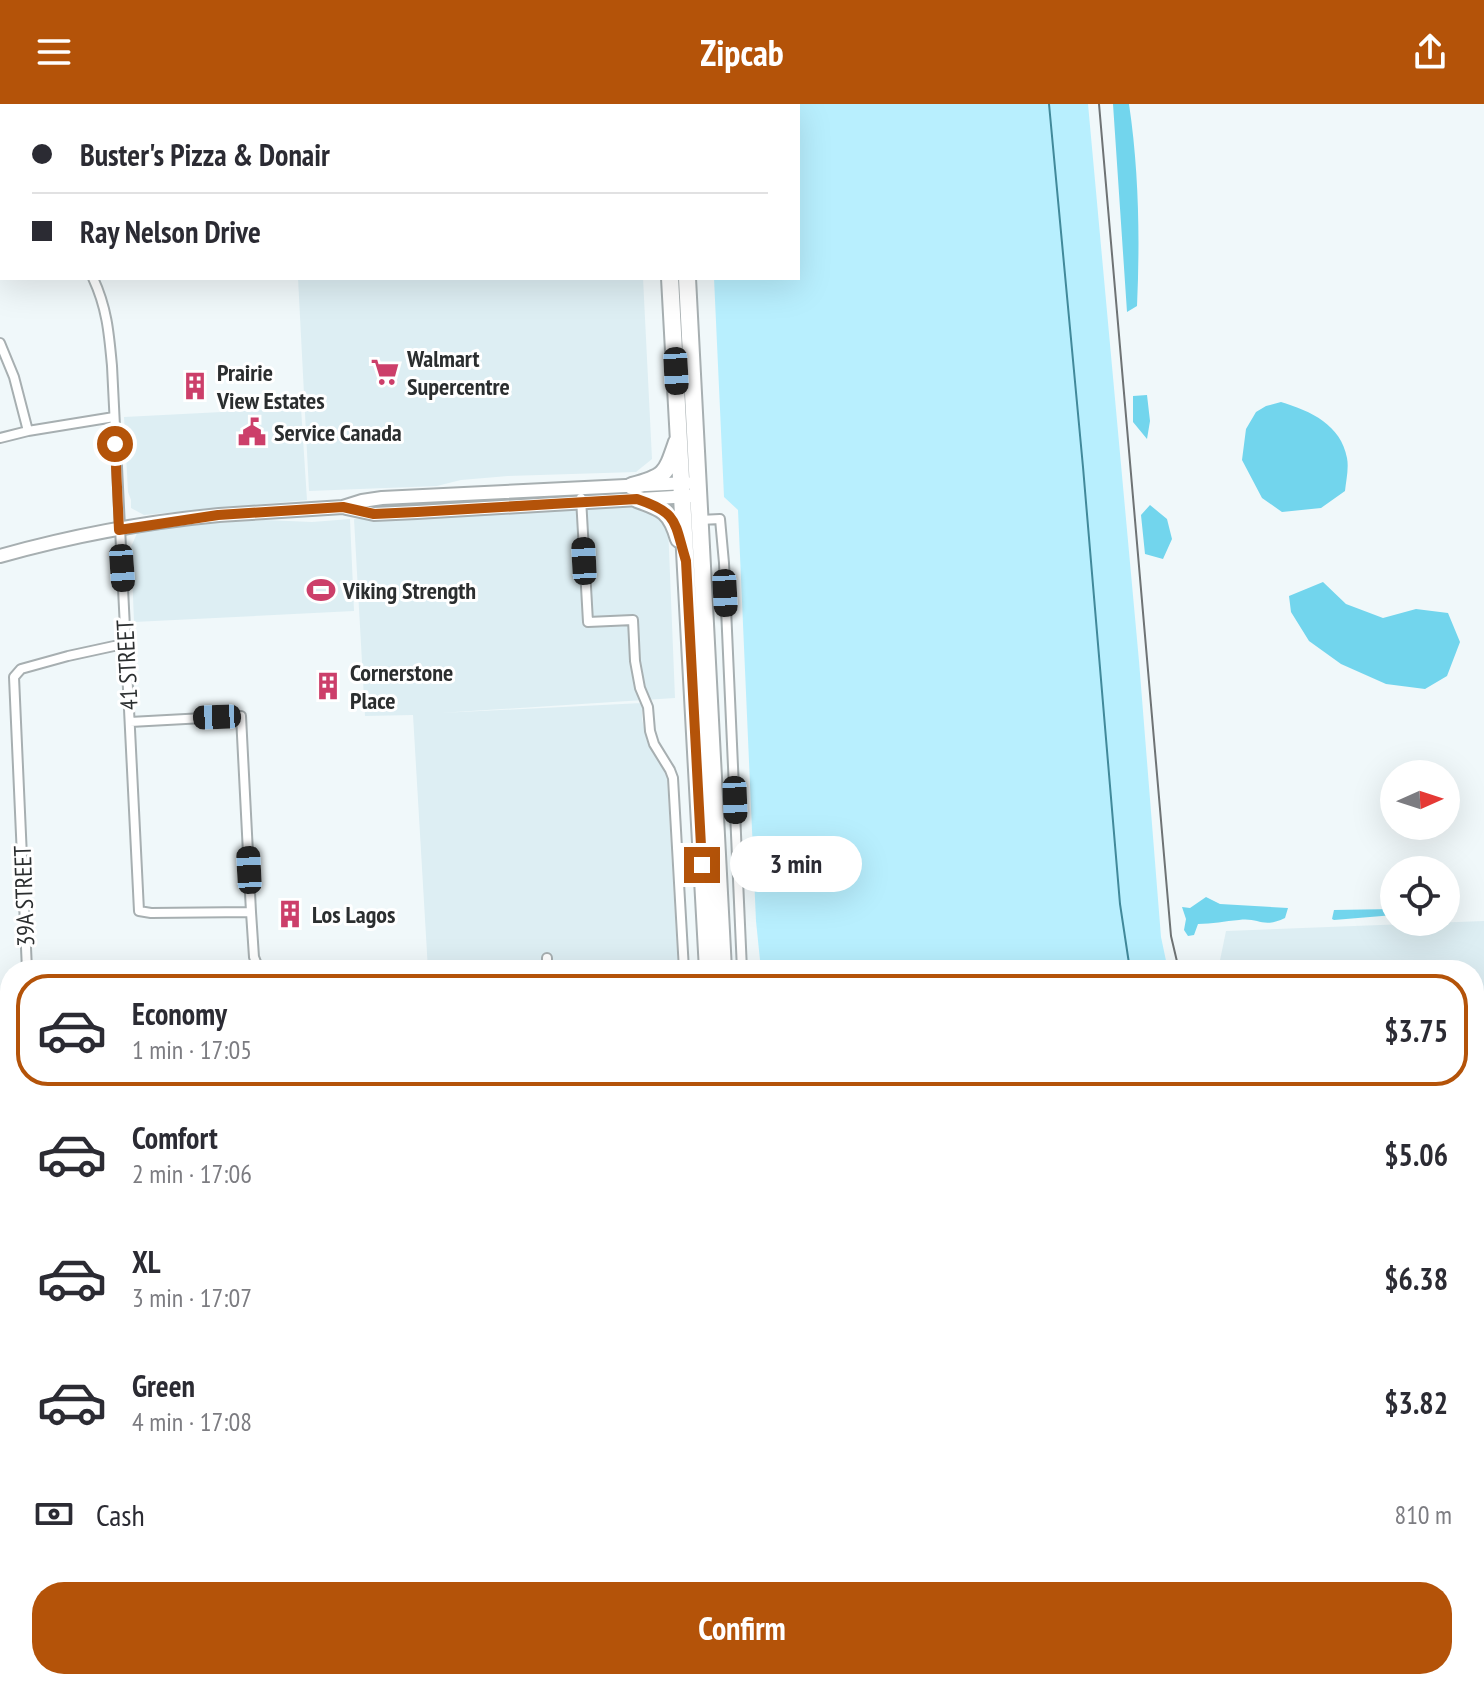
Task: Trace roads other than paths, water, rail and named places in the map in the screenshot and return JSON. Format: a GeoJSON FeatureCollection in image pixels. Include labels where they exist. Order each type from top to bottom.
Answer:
{"type":"FeatureCollection","features":[{"type":"Feature","properties":{"kind":"highway"},"geometry":{"type":"LineString","coordinates":[[670,280],[680,433],[690,489],[700,520],[722,960]]}},
{"type":"Feature","properties":{"kind":"highway"},"geometry":{"type":"LineString","coordinates":[[687,280],[690,489],[686,561],[707,960]]}},
{"type":"Feature","properties":{"kind":"highway"},"geometry":{"type":"LineString","coordinates":[[680,433],[663,474],[635,492],[670,515],[686,561]]}},
{"type":"Feature","properties":{"kind":"street","name":"41 STREET"},"geometry":{"type":"LineString","coordinates":[[94,280],[108,325],[139,911],[251,912]]}},
{"type":"Feature","properties":{"kind":"street"},"geometry":{"type":"LineString","coordinates":[[0,343],[14,377],[28,431]]}},
{"type":"Feature","properties":{"kind":"street"},"geometry":{"type":"LineString","coordinates":[[0,438],[114,417]]}},
{"type":"Feature","properties":{"kind":"street"},"geometry":{"type":"LineString","coordinates":[[0,556],[119,530],[218,515],[343,507],[382,498],[581,489],[635,492],[690,489]]}},
{"type":"Feature","properties":{"kind":"street"},"geometry":{"type":"LineString","coordinates":[[581,489],[588,622],[633,620],[635,661],[640,688],[648,707],[650,731],[673,778],[683,960]]}},
{"type":"Feature","properties":{"kind":"street"},"geometry":{"type":"LineString","coordinates":[[343,507],[374,514],[581,504],[635,492]]}},
{"type":"Feature","properties":{"kind":"street"},"geometry":{"type":"LineString","coordinates":[[700,520],[720,519],[742,960]]}},
{"type":"Feature","properties":{"kind":"street","name":"39A STREET"},"geometry":{"type":"LineString","coordinates":[[27,960],[14,677],[21,669],[126,646]]}},
{"type":"Feature","properties":{"kind":"street"},"geometry":{"type":"LineString","coordinates":[[130,722],[241,716],[255,960]]}},
{"type":"Feature","properties":{"kind":"waterway"},"geometry":{"type":"LineString","coordinates":[[1049,104],[1120,904],[1128,960]]}},
{"type":"Feature","properties":{"kind":"railway"},"geometry":{"type":"LineString","coordinates":[[1099,104],[1171,936],[1177,960]]}},
{"type":"Feature","properties":{"kind":"place","name":"Walmart Supercentre"},"geometry":{"type":"Point","coordinates":[385,372]}},
{"type":"Feature","properties":{"kind":"place","name":"Prairie View Estates"},"geometry":{"type":"Point","coordinates":[195,386]}},
{"type":"Feature","properties":{"kind":"place","name":"Service Canada"},"geometry":{"type":"Point","coordinates":[252,432]}},
{"type":"Feature","properties":{"kind":"place","name":"Viking Strength"},"geometry":{"type":"Point","coordinates":[321,590]}},
{"type":"Feature","properties":{"kind":"place","name":"Cornerstone Place"},"geometry":{"type":"Point","coordinates":[328,686]}},
{"type":"Feature","properties":{"kind":"place","name":"Los Lagos"},"geometry":{"type":"Point","coordinates":[290,914]}}]}
